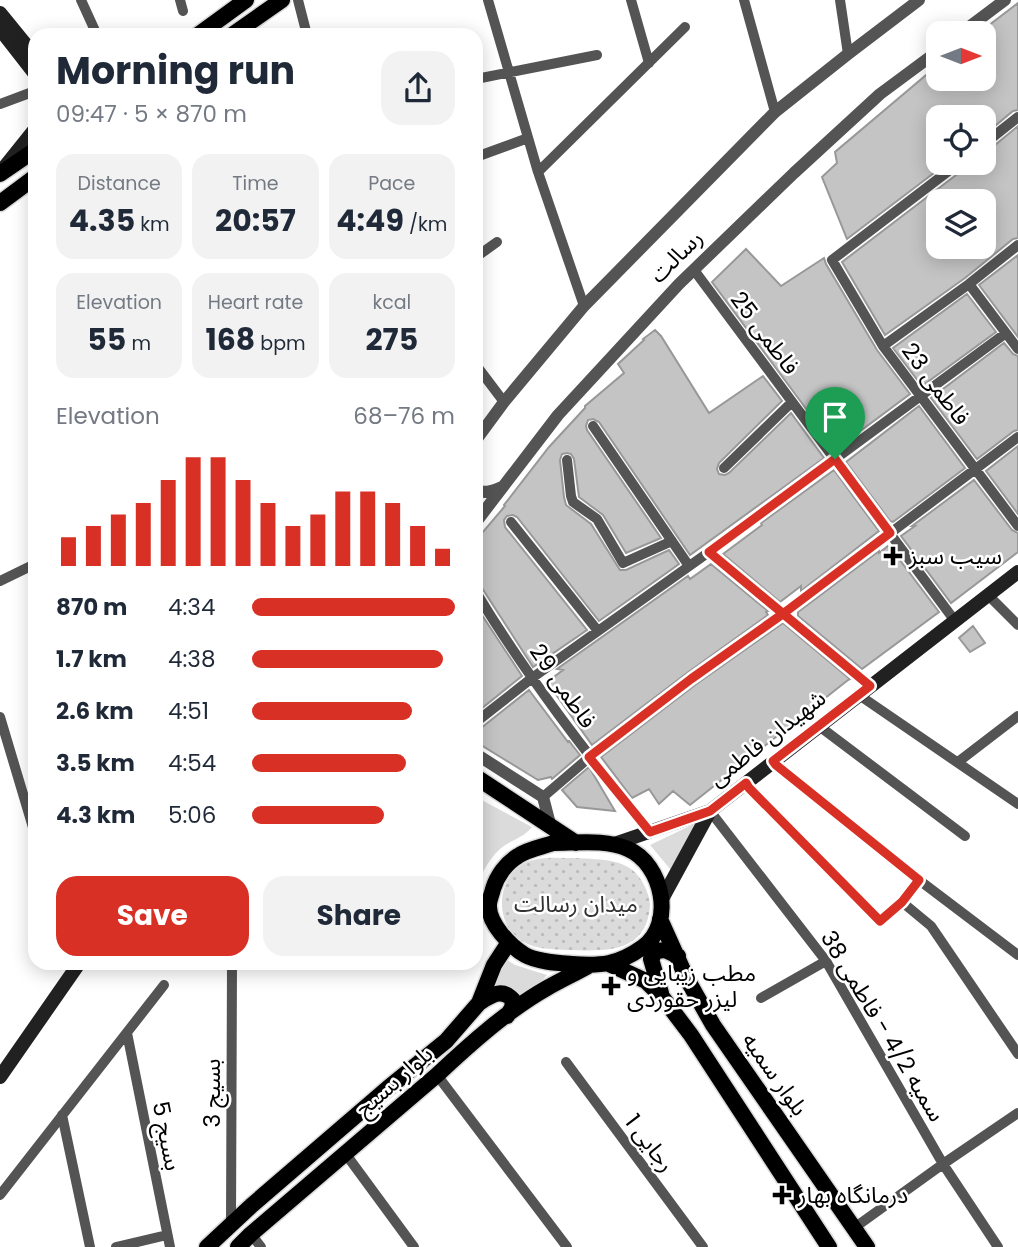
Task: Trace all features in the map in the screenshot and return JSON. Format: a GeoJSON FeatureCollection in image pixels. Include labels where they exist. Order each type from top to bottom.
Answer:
{"type":"FeatureCollection","features":[{"type":"Feature","properties":{"kind":"main road"},"geometry":{"type":"LineString","coordinates":[[208,28],[246,0]]}},
{"type":"Feature","properties":{"kind":"main road"},"geometry":{"type":"LineString","coordinates":[[242,28],[282,0]]}},
{"type":"Feature","properties":{"kind":"main road"},"geometry":{"type":"LineString","coordinates":[[0,13],[28,47]]}},
{"type":"Feature","properties":{"kind":"main road"},"geometry":{"type":"LineString","coordinates":[[0,29],[28,66]]}},
{"type":"Feature","properties":{"kind":"main road"},"geometry":{"type":"LineString","coordinates":[[0,173],[28,138]]}},
{"type":"Feature","properties":{"kind":"main road"},"geometry":{"type":"LineString","coordinates":[[0,173],[28,155]]}},
{"type":"Feature","properties":{"kind":"main road"},"geometry":{"type":"LineString","coordinates":[[6,199],[28,182]]}},
{"type":"Feature","properties":{"kind":"main road"},"geometry":{"type":"LineString","coordinates":[[6,199],[28,189]]}},
{"type":"Feature","properties":{"kind":"main road","name":"شهیدان فاطمی"},"geometry":{"type":"LineString","coordinates":[[710,811],[1018,572]]}},
{"type":"Feature","properties":{"kind":"main road"},"geometry":{"type":"LineString","coordinates":[[483,781],[576,843]]}},
{"type":"Feature","properties":{"kind":"main road"},"geometry":{"type":"LineString","coordinates":[[614,844],[710,811]]}},
{"type":"Feature","properties":{"kind":"main road"},"geometry":{"type":"LineString","coordinates":[[661,901],[710,811]]}},
{"type":"Feature","properties":{"kind":"main road"},"geometry":{"type":"LineString","coordinates":[[483,899],[488,905],[497,930],[527,956],[558,963],[590,965],[609,964],[627,958],[650,942],[660,923],[661,901],[651,870],[642,858],[630,849],[614,844],[553,843],[519,855],[506,866],[495,882],[488,905]]}},
{"type":"Feature","properties":{"kind":"main road","name":"بلوار سمیه"},"geometry":{"type":"LineString","coordinates":[[660,919],[687,979],[713,1025],[867,1247]]}},
{"type":"Feature","properties":{"kind":"main road","name":"بلوار بسیج"},"geometry":{"type":"LineString","coordinates":[[207,1247],[231,1223],[446,1041],[479,1003],[494,965],[509,942]]}},
{"type":"Feature","properties":{"kind":"main road"},"geometry":{"type":"LineString","coordinates":[[663,998],[651,959],[656,951],[665,950],[677,956]]}},
{"type":"Feature","properties":{"kind":"main road","name":"بلوار سمیه"},"geometry":{"type":"LineString","coordinates":[[609,964],[646,981],[663,998],[691,1035],[829,1247]]}},
{"type":"Feature","properties":{"kind":"main road","name":"بلوار بسیج"},"geometry":{"type":"LineString","coordinates":[[238,1247],[464,1049],[546,988],[590,965]]}},
{"type":"Feature","properties":{"kind":"main road"},"geometry":{"type":"LineString","coordinates":[[0,1077],[74,970]]}},
{"type":"Feature","properties":{"kind":"main road"},"geometry":{"type":"LineString","coordinates":[[479,1003],[498,993],[508,995],[513,1000],[507,1016]]}},
{"type":"Feature","properties":{"kind":"street"},"geometry":{"type":"LineString","coordinates":[[80,0],[94,28]]}},
{"type":"Feature","properties":{"kind":"street"},"geometry":{"type":"LineString","coordinates":[[180,0],[183,11]]}},
{"type":"Feature","properties":{"kind":"street"},"geometry":{"type":"LineString","coordinates":[[298,0],[305,28]]}},
{"type":"Feature","properties":{"kind":"street"},"geometry":{"type":"LineString","coordinates":[[488,0],[538,172],[584,306]]}},
{"type":"Feature","properties":{"kind":"street"},"geometry":{"type":"LineString","coordinates":[[631,0],[649,63]]}},
{"type":"Feature","properties":{"kind":"street"},"geometry":{"type":"LineString","coordinates":[[744,0],[775,112]]}},
{"type":"Feature","properties":{"kind":"street"},"geometry":{"type":"LineString","coordinates":[[840,0],[848,54]]}},
{"type":"Feature","properties":{"kind":"street","name":"رسالت"},"geometry":{"type":"LineString","coordinates":[[483,430],[584,306],[775,112],[919,0]]}},
{"type":"Feature","properties":{"kind":"street"},"geometry":{"type":"LineString","coordinates":[[977,21],[1005,0]]}},
{"type":"Feature","properties":{"kind":"street"},"geometry":{"type":"LineString","coordinates":[[538,172],[685,27]]}},
{"type":"Feature","properties":{"kind":"street"},"geometry":{"type":"LineString","coordinates":[[483,78],[597,55]]}},
{"type":"Feature","properties":{"kind":"street","name":"رسالت"},"geometry":{"type":"LineString","coordinates":[[483,513],[558,415],[694,270],[880,94],[926,60]]}},
{"type":"Feature","properties":{"kind":"street"},"geometry":{"type":"LineString","coordinates":[[0,104],[28,94]]}},
{"type":"Feature","properties":{"kind":"street"},"geometry":{"type":"LineString","coordinates":[[996,134],[1018,117]]}},
{"type":"Feature","properties":{"kind":"street"},"geometry":{"type":"LineString","coordinates":[[483,154],[528,138]]}},
{"type":"Feature","properties":{"kind":"street","name":"فاطمی 23"},"geometry":{"type":"LineString","coordinates":[[943,175],[832,260],[883,346],[1018,526]]}},
{"type":"Feature","properties":{"kind":"street"},"geometry":{"type":"LineString","coordinates":[[483,252],[497,242]]}},
{"type":"Feature","properties":{"kind":"street"},"geometry":{"type":"LineString","coordinates":[[883,346],[1018,245]]}},
{"type":"Feature","properties":{"kind":"street","name":"فاطمی 25"},"geometry":{"type":"LineString","coordinates":[[694,270],[955,621]]}},
{"type":"Feature","properties":{"kind":"street"},"geometry":{"type":"LineString","coordinates":[[969,284],[1018,349]]}},
{"type":"Feature","properties":{"kind":"street"},"geometry":{"type":"LineString","coordinates":[[483,716],[1006,333]]}},
{"type":"Feature","properties":{"kind":"street"},"geometry":{"type":"LineString","coordinates":[[483,374],[504,402]]}},
{"type":"Feature","properties":{"kind":"street"},"geometry":{"type":"LineString","coordinates":[[724,468],[792,401]]}},
{"type":"Feature","properties":{"kind":"street"},"geometry":{"type":"LineString","coordinates":[[593,426],[689,566]]}},
{"type":"Feature","properties":{"kind":"street"},"geometry":{"type":"LineString","coordinates":[[543,797],[589,757],[691,679],[1018,438]]}},
{"type":"Feature","properties":{"kind":"street"},"geometry":{"type":"LineString","coordinates":[[567,460],[573,502],[597,519],[623,563],[672,541]]}},
{"type":"Feature","properties":{"kind":"street"},"geometry":{"type":"LineString","coordinates":[[483,493],[504,486]]}},
{"type":"Feature","properties":{"kind":"street"},"geometry":{"type":"LineString","coordinates":[[511,522],[598,631]]}},
{"type":"Feature","properties":{"kind":"street"},"geometry":{"type":"LineString","coordinates":[[709,552],[784,613],[865,690],[958,762],[1018,804]]}},
{"type":"Feature","properties":{"kind":"street"},"geometry":{"type":"LineString","coordinates":[[0,581],[28,567]]}},
{"type":"Feature","properties":{"kind":"street"},"geometry":{"type":"LineString","coordinates":[[988,595],[1018,625]]}},
{"type":"Feature","properties":{"kind":"street","name":"فاطمی 29"},"geometry":{"type":"LineString","coordinates":[[483,603],[532,678],[589,757],[650,832]]}},
{"type":"Feature","properties":{"kind":"street"},"geometry":{"type":"LineString","coordinates":[[958,762],[1018,716]]}},
{"type":"Feature","properties":{"kind":"street"},"geometry":{"type":"LineString","coordinates":[[0,717],[28,811]]}},
{"type":"Feature","properties":{"kind":"street"},"geometry":{"type":"LineString","coordinates":[[819,726],[965,836]]}},
{"type":"Feature","properties":{"kind":"street"},"geometry":{"type":"LineString","coordinates":[[483,758],[543,797],[550,824]]}},
{"type":"Feature","properties":{"kind":"street"},"geometry":{"type":"LineString","coordinates":[[773,761],[919,880],[1018,955]]}},
{"type":"Feature","properties":{"kind":"street"},"geometry":{"type":"LineString","coordinates":[[746,783],[880,921],[902,902],[919,880]]}},
{"type":"Feature","properties":{"kind":"street","name":"سمیه 4/2 - فاطمی 38"},"geometry":{"type":"LineString","coordinates":[[710,811],[826,961],[943,1164],[998,1247]]}},
{"type":"Feature","properties":{"kind":"street"},"geometry":{"type":"LineString","coordinates":[[902,902],[930,926],[1018,1054]]}},
{"type":"Feature","properties":{"kind":"street"},"geometry":{"type":"LineString","coordinates":[[761,998],[826,961]]}},
{"type":"Feature","properties":{"kind":"street","name":"بسیج 3"},"geometry":{"type":"LineString","coordinates":[[231,1223],[232,970]]}},
{"type":"Feature","properties":{"kind":"street"},"geometry":{"type":"LineString","coordinates":[[0,1195],[164,985]]}},
{"type":"Feature","properties":{"kind":"street","name":"بسیج 5"},"geometry":{"type":"LineString","coordinates":[[127,1032],[170,1247]]}},
{"type":"Feature","properties":{"kind":"street","name":"رجایی 1"},"geometry":{"type":"LineString","coordinates":[[566,1062],[703,1247]]}},
{"type":"Feature","properties":{"kind":"street"},"geometry":{"type":"LineString","coordinates":[[437,1075],[567,1247]]}},
{"type":"Feature","properties":{"kind":"street"},"geometry":{"type":"LineString","coordinates":[[854,1228],[1018,1113]]}},
{"type":"Feature","properties":{"kind":"street"},"geometry":{"type":"LineString","coordinates":[[62,1115],[90,1247]]}},
{"type":"Feature","properties":{"kind":"street"},"geometry":{"type":"LineString","coordinates":[[345,1153],[414,1247]]}},
{"type":"Feature","properties":{"kind":"street"},"geometry":{"type":"LineString","coordinates":[[251,1234],[261,1247]]}},
{"type":"Feature","properties":{"kind":"street"},"geometry":{"type":"LineString","coordinates":[[116,1247],[167,1235]]}},
{"type":"Feature","properties":{"kind":"green space"},"geometry":{"type":"Polygon","coordinates":[[[483,801],[532,827],[495,853],[483,873],[483,801]]]}},
{"type":"Feature","properties":{"kind":"green space"},"geometry":{"type":"Polygon","coordinates":[[[698,822],[671,870],[650,845],[698,822]]]}},
{"type":"Feature","properties":{"kind":"green space","name":"میدان رسالت"},"geometry":{"type":"Polygon","coordinates":[[[575,858],[614,862],[631,869],[638,876],[650,905],[647,921],[633,941],[610,949],[539,948],[522,941],[506,923],[502,900],[504,888],[517,868],[533,860],[575,858]]]}},
{"type":"Feature","properties":{"kind":"green space"},"geometry":{"type":"Polygon","coordinates":[[[504,958],[515,965],[547,975],[519,1000],[493,988],[504,958]]]}},
{"type":"Feature","properties":{"kind":"building"},"geometry":{"type":"Polygon","coordinates":[[[1018,3],[1018,110],[996,125],[996,105],[926,105],[926,175],[931,175],[847,239],[822,177],[837,163],[835,152],[926,75],[926,91],[996,91],[994,21],[1018,3]]]}},
{"type":"Feature","properties":{"kind":"building"},"geometry":{"type":"Polygon","coordinates":[[[1018,126],[1018,238],[996,253],[996,189],[938,189],[956,175],[996,175],[996,144],[1018,126]]]}},
{"type":"Feature","properties":{"kind":"building"},"geometry":{"type":"Polygon","coordinates":[[[926,198],[926,259],[988,259],[885,335],[842,262],[926,198]]]}},
{"type":"Feature","properties":{"kind":"building"},"geometry":{"type":"Polygon","coordinates":[[[746,249],[781,286],[824,258],[877,350],[910,394],[836,449],[712,282],[746,249]]]}},
{"type":"Feature","properties":{"kind":"building"},"geometry":{"type":"Polygon","coordinates":[[[1018,255],[1018,337],[979,285],[1018,255]]]}},
{"type":"Feature","properties":{"kind":"building"},"geometry":{"type":"Polygon","coordinates":[[[967,294],[996,332],[922,386],[893,348],[967,294]]]}},
{"type":"Feature","properties":{"kind":"building"},"geometry":{"type":"Polygon","coordinates":[[[655,330],[661,336],[709,413],[763,376],[782,401],[719,463],[719,474],[729,473],[791,413],[824,458],[690,555],[599,422],[588,420],[587,430],[661,538],[626,553],[603,515],[579,497],[574,459],[567,453],[562,454],[560,460],[566,505],[591,524],[620,570],[626,570],[669,550],[679,564],[599,621],[517,517],[507,516],[504,520],[505,527],[587,630],[533,667],[483,590],[483,532],[549,447],[585,406],[624,373],[618,364],[655,330]]]}},
{"type":"Feature","properties":{"kind":"building"},"geometry":{"type":"Polygon","coordinates":[[[1004,343],[1018,356],[1018,430],[977,459],[931,398],[1004,343]]]}},
{"type":"Feature","properties":{"kind":"building"},"geometry":{"type":"Polygon","coordinates":[[[919,406],[965,468],[893,522],[846,462],[919,406]]]}},
{"type":"Feature","properties":{"kind":"building"},"geometry":{"type":"Polygon","coordinates":[[[1018,446],[1018,514],[986,471],[1018,446]]]}},
{"type":"Feature","properties":{"kind":"building"},"geometry":{"type":"Polygon","coordinates":[[[834,470],[879,531],[801,591],[801,586],[780,602],[723,554],[834,470]]]}},
{"type":"Feature","properties":{"kind":"building"},"geometry":{"type":"Polygon","coordinates":[[[974,480],[1012,530],[1018,533],[1018,552],[951,603],[901,536],[974,480]]]}},
{"type":"Feature","properties":{"kind":"building"},"geometry":{"type":"Polygon","coordinates":[[[888,546],[939,612],[862,669],[798,616],[798,612],[888,546]]]}},
{"type":"Feature","properties":{"kind":"building"},"geometry":{"type":"Polygon","coordinates":[[[711,564],[768,611],[768,615],[592,745],[547,682],[563,670],[557,669],[688,576],[690,579],[711,564]]]}},
{"type":"Feature","properties":{"kind":"building"},"geometry":{"type":"Polygon","coordinates":[[[483,617],[522,676],[483,707],[483,617]]]}},
{"type":"Feature","properties":{"kind":"building"},"geometry":{"type":"Polygon","coordinates":[[[783,623],[850,679],[690,805],[673,791],[659,804],[649,789],[632,798],[601,757],[695,685],[783,623]]]}},
{"type":"Feature","properties":{"kind":"building"},"geometry":{"type":"Polygon","coordinates":[[[973,626],[985,643],[970,652],[959,638],[973,626]]]}},
{"type":"Feature","properties":{"kind":"building"},"geometry":{"type":"Polygon","coordinates":[[[529,690],[580,755],[552,779],[538,780],[483,746],[483,726],[529,690]]]}},
{"type":"Feature","properties":{"kind":"building"},"geometry":{"type":"Polygon","coordinates":[[[589,767],[615,811],[577,807],[562,790],[589,767]]]}},
{"type":"Feature","properties":{"kind":"place","name":"سیب سبز"},"geometry":{"type":"Point","coordinates":[893,556]}},
{"type":"Feature","properties":{"kind":"place","name":"مطب زیبایی و لیزر حقوردی"},"geometry":{"type":"Point","coordinates":[611,986]}},
{"type":"Feature","properties":{"kind":"place","name":"درمانگاه بهار"},"geometry":{"type":"Point","coordinates":[782,1195]}},
{"type":"Feature","properties":{"kind":"route"},"geometry":{"type":"LineString","coordinates":[[835,459],[709,552],[784,613],[870,686],[773,761],[919,880],[902,902],[880,921],[746,783],[710,811],[650,832],[589,757],[691,679],[784,613],[890,533],[835,459]]}}]}
